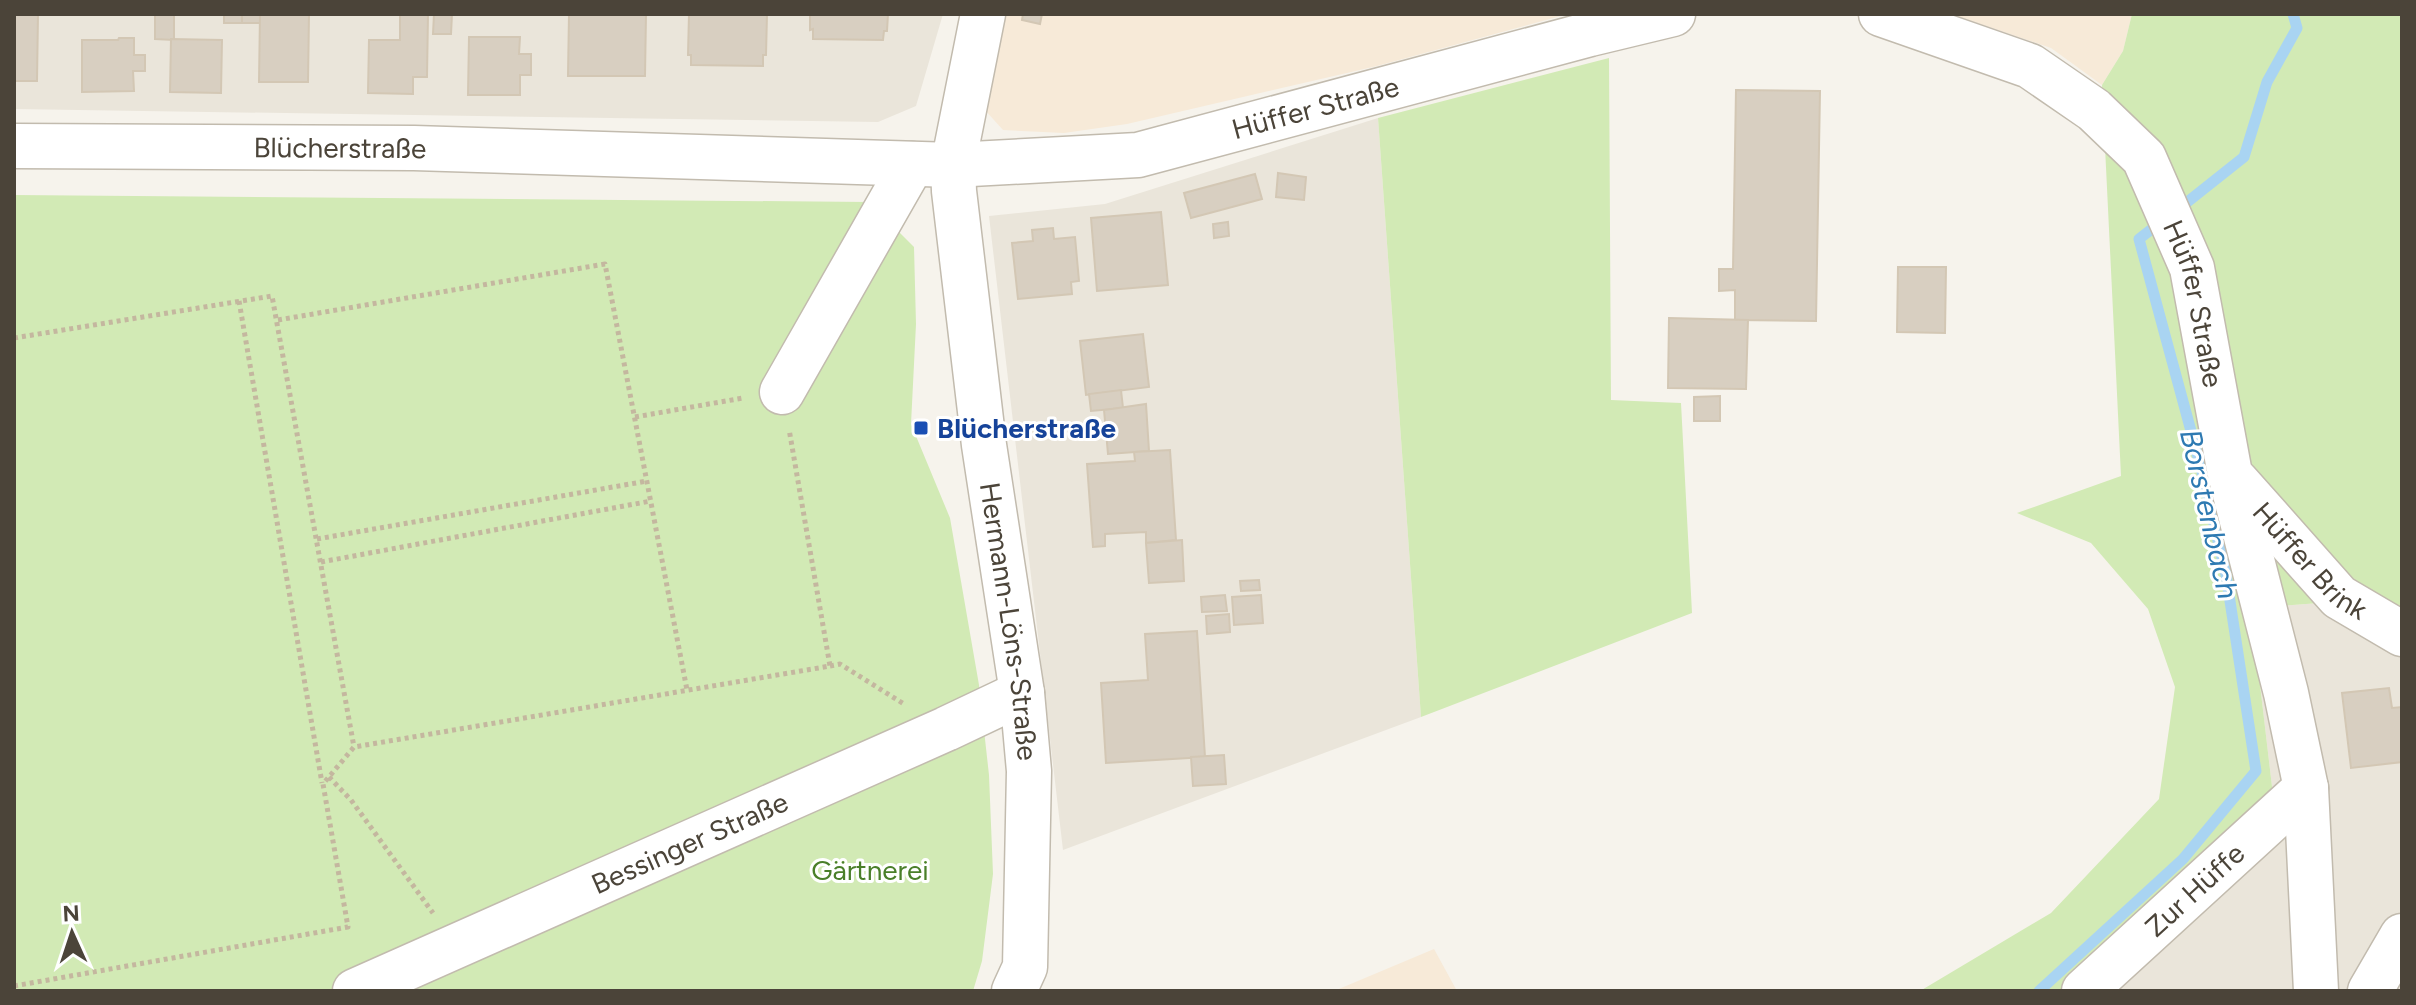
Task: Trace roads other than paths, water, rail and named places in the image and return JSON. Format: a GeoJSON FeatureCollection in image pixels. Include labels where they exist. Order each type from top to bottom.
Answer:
{"type":"FeatureCollection","features":[{"type":"Feature","properties":{"kind":"street","name":"Hermann-Löns-Straße"},"geometry":{"type":"LineString","coordinates":[[983,14],[933,164],[954,191],[984,445],[1022,693],[1029,771],[1025,967],[1014,991]]}},
{"type":"Feature","properties":{"kind":"street","name":"Hüffer Straße"},"geometry":{"type":"LineString","coordinates":[[933,164],[1138,155],[1451,70],[1673,14]]}},
{"type":"Feature","properties":{"kind":"street","name":"Hüffer Straße"},"geometry":{"type":"LineString","coordinates":[[1881,14],[2030,66],[2094,110],[2144,158],[2192,268],[2230,474],[2286,693],[2306,788],[2316,991]]}},
{"type":"Feature","properties":{"kind":"street","name":"Blücherstraße"},"geometry":{"type":"LineString","coordinates":[[14,146],[414,148],[933,164]]}},
{"type":"Feature","properties":{"kind":"street"},"geometry":{"type":"LineString","coordinates":[[782,392],[933,164]]}},
{"type":"Feature","properties":{"kind":"street","name":"Hüffer Brink"},"geometry":{"type":"LineString","coordinates":[[2230,474],[2339,597],[2402,634]]}},
{"type":"Feature","properties":{"kind":"street","name":"Bessinger Straße"},"geometry":{"type":"LineString","coordinates":[[355,991],[1022,693]]}},
{"type":"Feature","properties":{"kind":"street","name":"Zur Hüffe"},"geometry":{"type":"LineString","coordinates":[[2084,991],[2306,788]]}},
{"type":"Feature","properties":{"kind":"street"},"geometry":{"type":"LineString","coordinates":[[2370,991],[2402,936]]}},
{"type":"Feature","properties":{"kind":"waterway","name":"Borstenbach"},"geometry":{"type":"LineString","coordinates":[[2176,211],[2244,157],[2267,82],[2297,28],[2293,14]]}},
{"type":"Feature","properties":{"kind":"waterway","name":"Borstenbach"},"geometry":{"type":"LineString","coordinates":[[2039,991],[2183,859],[2256,771],[2226,575],[2201,468],[2139,239],[2162,221]]}},
{"type":"Feature","properties":{"kind":"place","name":"Blücherstraße"},"geometry":{"type":"Point","coordinates":[921,428]}},
{"type":"Feature","properties":{"kind":"park label","name":"Gärtnerei"},"geometry":{"type":"Point","coordinates":[870,870]}}]}
